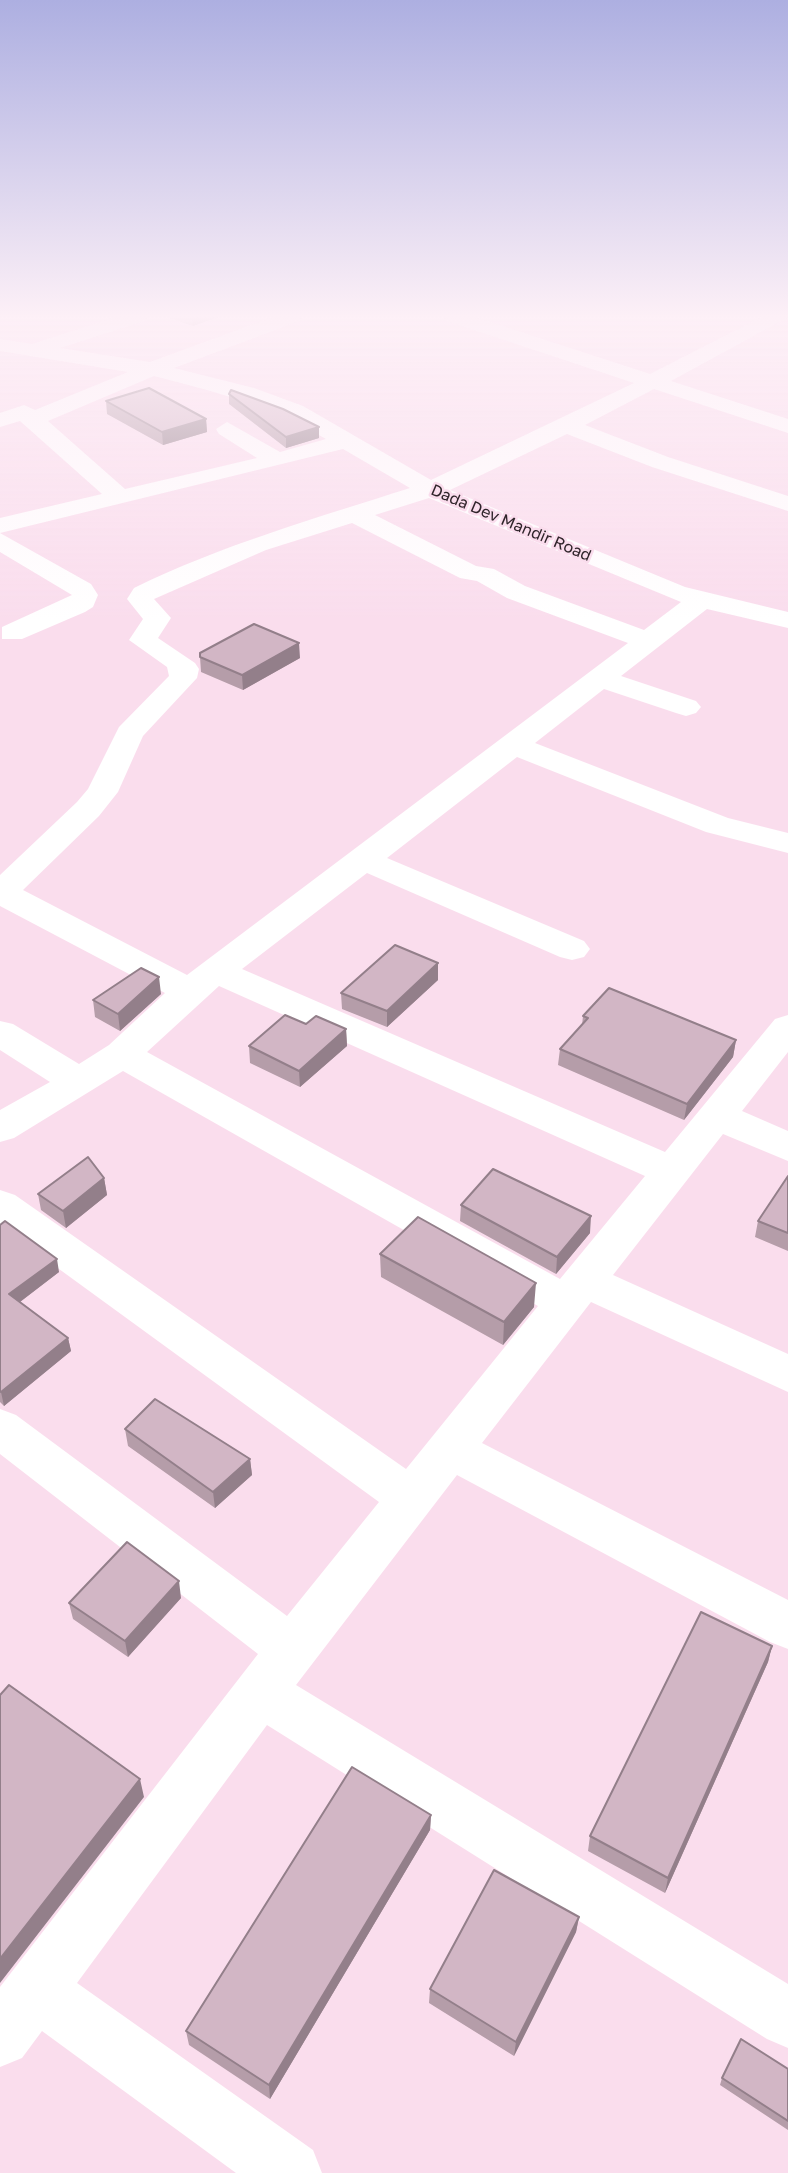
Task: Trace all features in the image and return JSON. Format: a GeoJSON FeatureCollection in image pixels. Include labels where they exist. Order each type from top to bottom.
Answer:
{"type":"FeatureCollection","features":[{"type":"Feature","properties":{"kind":"street","name":"Dada Dev Mandir Road"},"geometry":{"type":"LineString","coordinates":[[309,418],[430,490],[553,543],[701,600],[788,620]]}},
{"type":"Feature","properties":{"kind":"street"},"geometry":{"type":"LineString","coordinates":[[581,418],[430,490],[257,545],[186,573],[143,594],[140,599],[142,604],[157,618],[143,640],[177,661],[185,669],[183,678],[130,733],[102,792],[89,808],[0,893],[202,981],[671,1171]]}},
{"type":"Feature","properties":{"kind":"street"},"geometry":{"type":"LineString","coordinates":[[766,418],[788,426]]}},
{"type":"Feature","properties":{"kind":"street"},"geometry":{"type":"LineString","coordinates":[[32,419],[120,496]]}},
{"type":"Feature","properties":{"kind":"street"},"geometry":{"type":"LineString","coordinates":[[566,426],[660,462],[788,504]]}},
{"type":"Feature","properties":{"kind":"street"},"geometry":{"type":"LineString","coordinates":[[227,429],[277,460]]}},
{"type":"Feature","properties":{"kind":"street"},"geometry":{"type":"LineString","coordinates":[[0,526],[277,460],[349,440]]}},
{"type":"Feature","properties":{"kind":"street"},"geometry":{"type":"LineString","coordinates":[[355,515],[469,572],[485,575],[516,592],[648,641]]}},
{"type":"Feature","properties":{"kind":"street"},"geometry":{"type":"LineString","coordinates":[[0,541],[82,590],[85,595],[83,601],[75,606],[12,634]]}},
{"type":"Feature","properties":{"kind":"street"},"geometry":{"type":"LineString","coordinates":[[0,1128],[122,1054],[202,981],[364,860],[701,600]]}},
{"type":"Feature","properties":{"kind":"street"},"geometry":{"type":"LineString","coordinates":[[599,678],[686,707]]}},
{"type":"Feature","properties":{"kind":"street"},"geometry":{"type":"LineString","coordinates":[[511,744],[717,825],[788,843]]}},
{"type":"Feature","properties":{"kind":"street"},"geometry":{"type":"LineString","coordinates":[[364,860],[572,948]]}},
{"type":"Feature","properties":{"kind":"street"},"geometry":{"type":"LineString","coordinates":[[0,2036],[450,1449],[788,1027]]}},
{"type":"Feature","properties":{"kind":"street"},"geometry":{"type":"LineString","coordinates":[[0,1033],[79,1082]]}},
{"type":"Feature","properties":{"kind":"street"},"geometry":{"type":"LineString","coordinates":[[122,1054],[575,1291],[788,1374]]}},
{"type":"Feature","properties":{"kind":"street"},"geometry":{"type":"LineString","coordinates":[[715,1115],[788,1147]]}},
{"type":"Feature","properties":{"kind":"street"},"geometry":{"type":"LineString","coordinates":[[0,1205],[412,1499]]}},
{"type":"Feature","properties":{"kind":"street"},"geometry":{"type":"LineString","coordinates":[[0,1428],[277,1672],[788,2018]]}},
{"type":"Feature","properties":{"kind":"street"},"geometry":{"type":"LineString","coordinates":[[450,1449],[788,1626]]}},
{"type":"Feature","properties":{"kind":"street"},"geometry":{"type":"LineString","coordinates":[[35,1989],[290,2173]]}},
{"type":"Feature","properties":{"kind":"building"},"geometry":{"type":"Polygon","coordinates":[[[137,418],[206,419],[162,432],[137,418]]]}},
{"type":"Feature","properties":{"kind":"building"},"geometry":{"type":"Polygon","coordinates":[[[261,418],[302,418],[319,427],[286,437],[261,418]]]}},
{"type":"Feature","properties":{"kind":"building"},"geometry":{"type":"Polygon","coordinates":[[[254,624],[299,643],[242,675],[200,657],[200,653],[254,624]]]}},
{"type":"Feature","properties":{"kind":"building"},"geometry":{"type":"Polygon","coordinates":[[[395,945],[438,963],[387,1011],[341,993],[395,945]]]}},
{"type":"Feature","properties":{"kind":"building"},"geometry":{"type":"Polygon","coordinates":[[[141,968],[159,977],[118,1014],[93,1000],[141,968]]]}},
{"type":"Feature","properties":{"kind":"building"},"geometry":{"type":"Polygon","coordinates":[[[609,988],[736,1040],[687,1104],[560,1049],[588,1018],[583,1016],[609,988]]]}},
{"type":"Feature","properties":{"kind":"building"},"geometry":{"type":"Polygon","coordinates":[[[285,1015],[306,1024],[316,1016],[346,1029],[299,1071],[249,1046],[285,1015]]]}},
{"type":"Feature","properties":{"kind":"building"},"geometry":{"type":"Polygon","coordinates":[[[88,1157],[104,1178],[63,1211],[38,1194],[88,1157]]]}},
{"type":"Feature","properties":{"kind":"building"},"geometry":{"type":"Polygon","coordinates":[[[493,1169],[591,1216],[557,1257],[461,1205],[493,1169]]]}},
{"type":"Feature","properties":{"kind":"building"},"geometry":{"type":"Polygon","coordinates":[[[788,1176],[788,1233],[758,1221],[788,1176]]]}},
{"type":"Feature","properties":{"kind":"building"},"geometry":{"type":"Polygon","coordinates":[[[418,1217],[536,1283],[504,1322],[380,1254],[418,1217]]]}},
{"type":"Feature","properties":{"kind":"building"},"geometry":{"type":"Polygon","coordinates":[[[5,1221],[57,1259],[9,1294],[68,1338],[1,1392],[0,1225],[5,1221]]]}},
{"type":"Feature","properties":{"kind":"building"},"geometry":{"type":"Polygon","coordinates":[[[155,1399],[250,1459],[213,1492],[125,1429],[155,1399]]]}},
{"type":"Feature","properties":{"kind":"building"},"geometry":{"type":"Polygon","coordinates":[[[127,1542],[179,1581],[125,1641],[69,1603],[127,1542]]]}},
{"type":"Feature","properties":{"kind":"building"},"geometry":{"type":"Polygon","coordinates":[[[701,1612],[772,1646],[668,1878],[590,1836],[701,1612]]]}},
{"type":"Feature","properties":{"kind":"building"},"geometry":{"type":"Polygon","coordinates":[[[9,1685],[140,1779],[0,1959],[0,1695],[9,1685]]]}},
{"type":"Feature","properties":{"kind":"building"},"geometry":{"type":"Polygon","coordinates":[[[352,1767],[431,1815],[269,2085],[186,2031],[352,1767]]]}},
{"type":"Feature","properties":{"kind":"building"},"geometry":{"type":"Polygon","coordinates":[[[494,1870],[579,1917],[516,2042],[430,1989],[494,1870]]]}},
{"type":"Feature","properties":{"kind":"building"},"geometry":{"type":"Polygon","coordinates":[[[741,2039],[788,2069],[788,2121],[722,2078],[741,2039]]]}}]}
